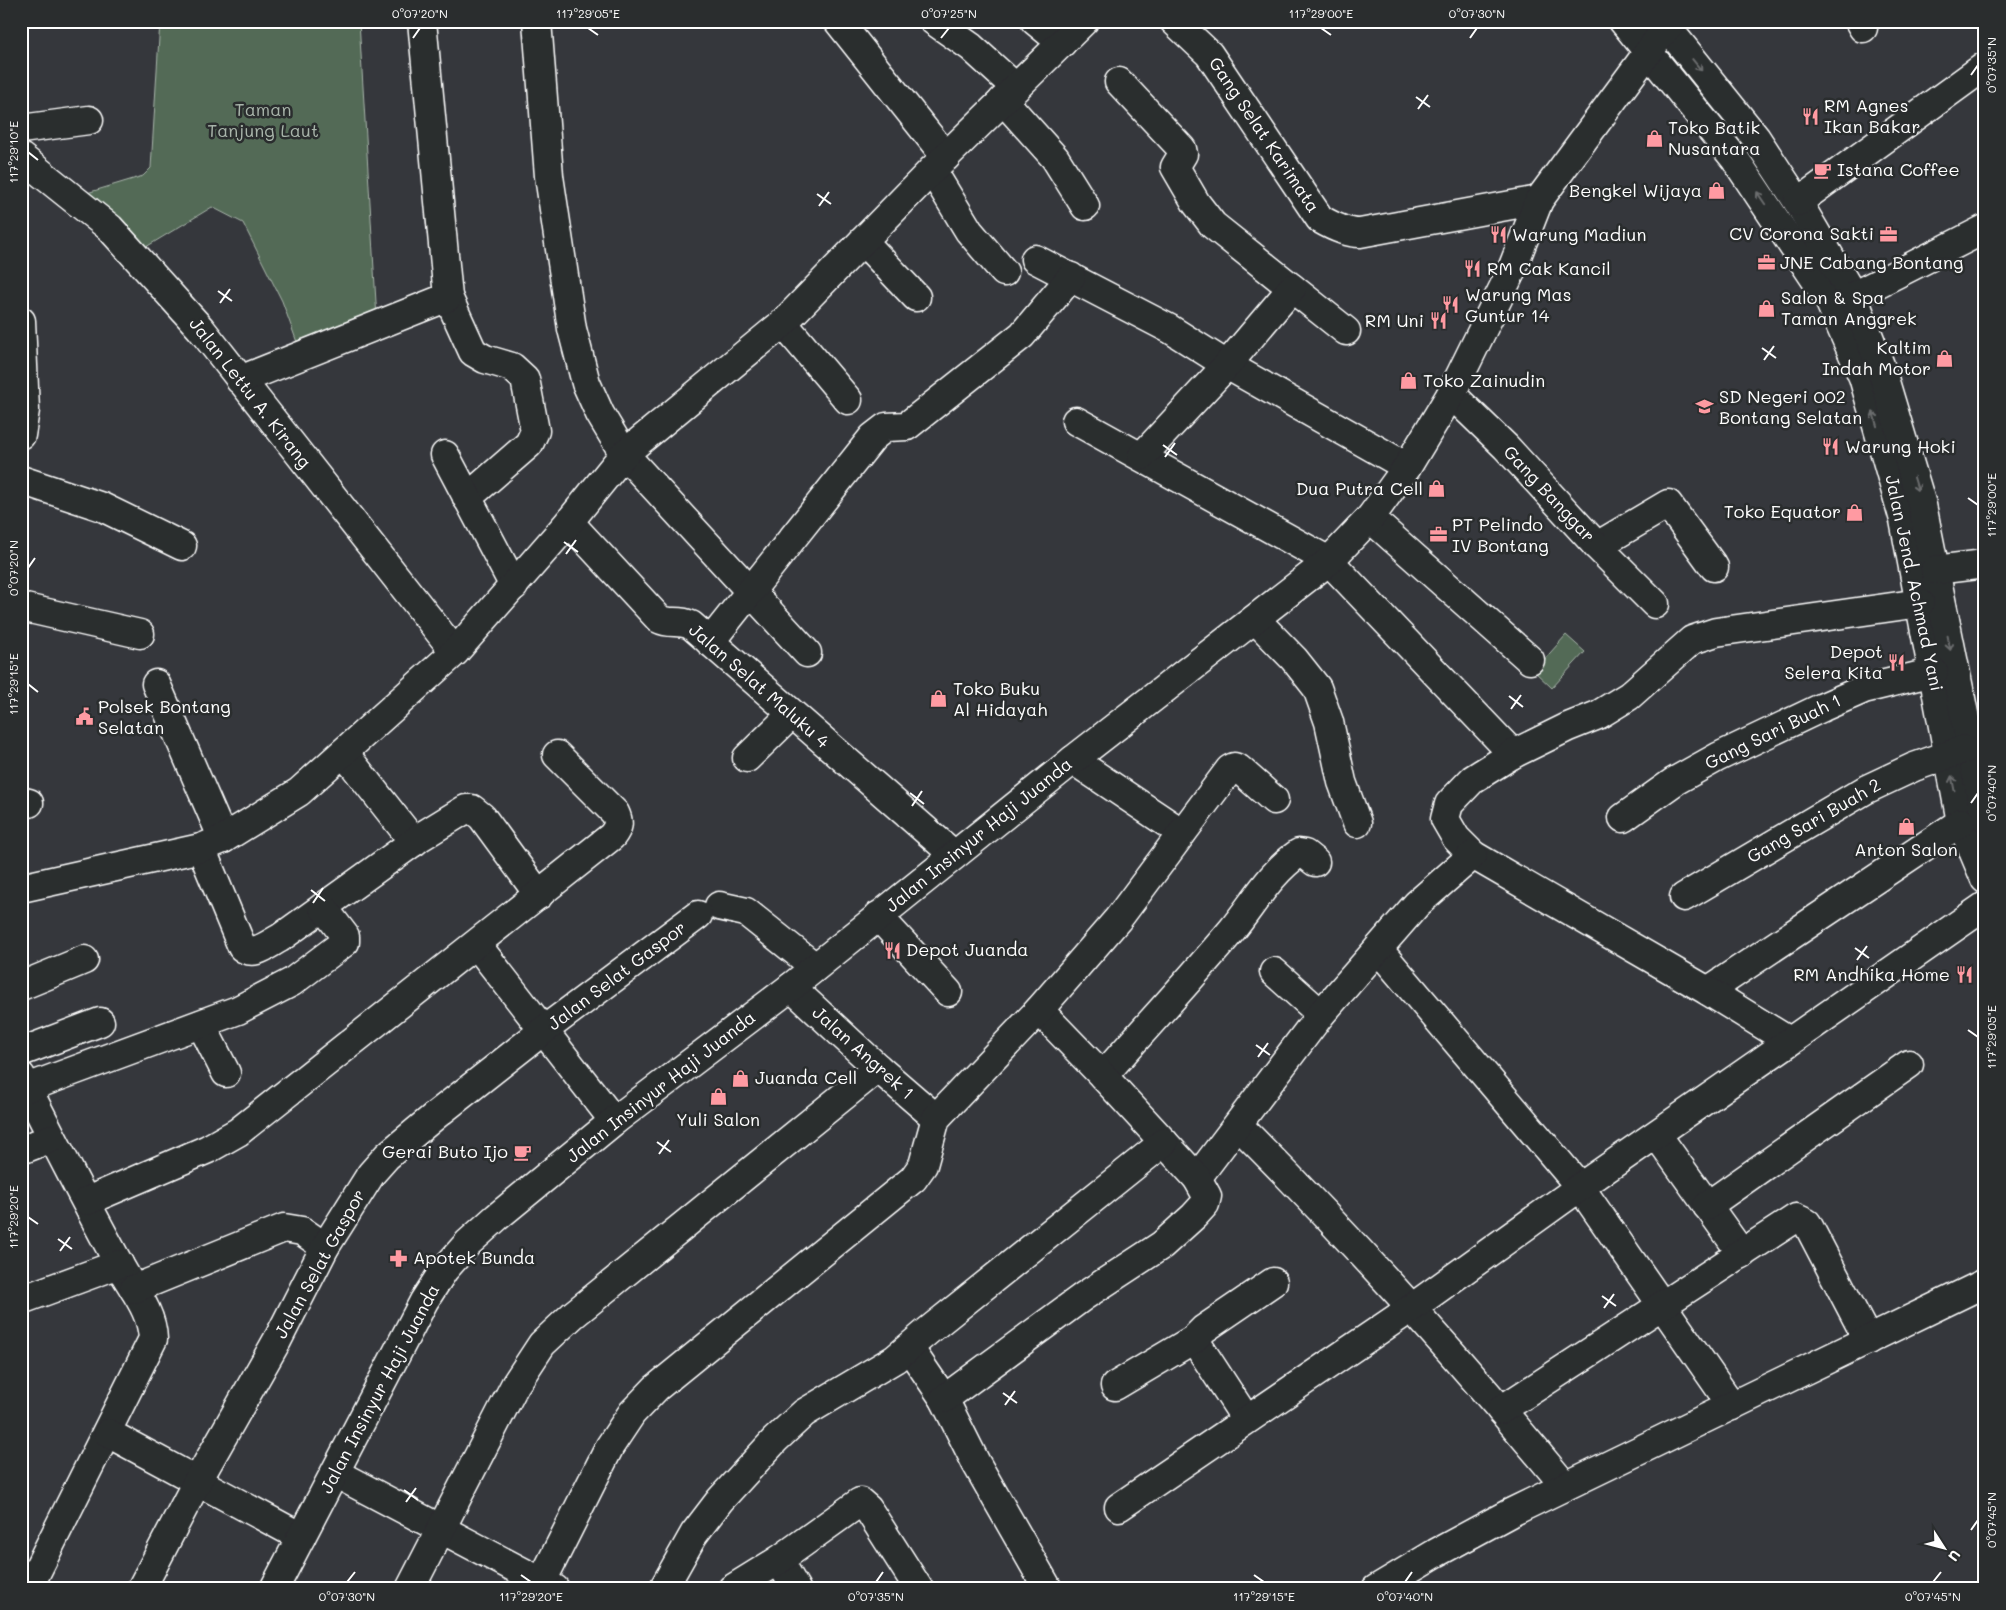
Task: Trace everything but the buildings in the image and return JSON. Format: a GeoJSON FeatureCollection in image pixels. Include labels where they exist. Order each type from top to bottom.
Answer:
{"type":"FeatureCollection","features":[{"type":"Feature","properties":{"kind":"street"},"geometry":{"type":"LineString","coordinates":[[422,21],[448,297],[473,352],[485,359],[512,367],[525,379],[535,431],[529,444],[467,498]]}},
{"type":"Feature","properties":{"kind":"street"},"geometry":{"type":"LineString","coordinates":[[538,21],[549,176],[572,329],[586,382],[600,414],[624,454],[807,653]]}},
{"type":"Feature","properties":{"kind":"street"},"geometry":{"type":"LineString","coordinates":[[838,21],[939,164],[969,231],[1004,272]]}},
{"type":"Feature","properties":{"kind":"street"},"geometry":{"type":"LineString","coordinates":[[934,21],[971,47],[1010,94],[1055,158],[1085,206]]}},
{"type":"Feature","properties":{"kind":"street"},"geometry":{"type":"LineString","coordinates":[[1035,21],[1062,43]]}},
{"type":"Feature","properties":{"kind":"street"},"geometry":{"type":"LineString","coordinates":[[21,888],[212,844],[299,792],[455,652],[569,522],[624,454],[782,322],[1084,21]]}},
{"type":"Feature","properties":{"kind":"street","name":"Gang Selat Karimata"},"geometry":{"type":"LineString","coordinates":[[1174,21],[1209,54],[1320,219],[1328,224],[1352,233],[1360,233],[1539,200]]}},
{"type":"Feature","properties":{"kind":"street","name":"Jalan Jend. Achmad Yani"},"geometry":{"type":"LineString","coordinates":[[1623,21],[1736,159],[1829,300],[1863,377],[1904,520],[1934,672],[1959,751]]}},
{"type":"Feature","properties":{"kind":"street","name":"Jalan Insinyur Haji Juanda"},"geometry":{"type":"LineString","coordinates":[[274,1589],[424,1301],[444,1270],[468,1243],[614,1121],[791,987],[953,854],[1329,561],[1370,518],[1407,467],[1451,394],[1510,274],[1539,200],[1668,23]]}},
{"type":"Feature","properties":{"kind":"street","name":"Jalan Jend. Achmad Yani"},"geometry":{"type":"LineString","coordinates":[[1668,23],[1746,124],[1798,202],[1854,296],[1880,365],[1917,487],[1935,570],[1959,751],[1985,879]]}},
{"type":"Feature","properties":{"kind":"street"},"geometry":{"type":"LineString","coordinates":[[1798,202],[1985,66]]}},
{"type":"Feature","properties":{"kind":"street"},"geometry":{"type":"LineString","coordinates":[[1119,82],[1182,150],[1183,154],[1175,166],[1204,215],[1222,233],[1346,331]]}},
{"type":"Feature","properties":{"kind":"street"},"geometry":{"type":"LineString","coordinates":[[21,129],[89,120]]}},
{"type":"Feature","properties":{"kind":"street","name":"Jalan Lettu A. Kirang"},"geometry":{"type":"LineString","coordinates":[[21,157],[110,228],[178,302],[455,652]]}},
{"type":"Feature","properties":{"kind":"street"},"geometry":{"type":"LineString","coordinates":[[1854,296],[1985,229]]}},
{"type":"Feature","properties":{"kind":"street"},"geometry":{"type":"LineString","coordinates":[[863,241],[916,297]]}},
{"type":"Feature","properties":{"kind":"street"},"geometry":{"type":"LineString","coordinates":[[1035,258],[1170,329],[1227,365],[1407,467]]}},
{"type":"Feature","properties":{"kind":"street"},"geometry":{"type":"LineString","coordinates":[[710,642],[874,437],[886,427],[907,426],[1010,344],[1032,323],[1071,277]]}},
{"type":"Feature","properties":{"kind":"street"},"geometry":{"type":"LineString","coordinates":[[1142,456],[1227,365],[1292,288]]}},
{"type":"Feature","properties":{"kind":"street"},"geometry":{"type":"LineString","coordinates":[[240,380],[448,297]]}},
{"type":"Feature","properties":{"kind":"street"},"geometry":{"type":"LineString","coordinates":[[21,321],[26,410],[21,435]]}},
{"type":"Feature","properties":{"kind":"street"},"geometry":{"type":"LineString","coordinates":[[782,322],[848,400]]}},
{"type":"Feature","properties":{"kind":"street","name":"Gang Banggar"},"geometry":{"type":"LineString","coordinates":[[1451,394],[1506,447],[1598,546],[1668,504],[1714,567]]}},
{"type":"Feature","properties":{"kind":"street"},"geometry":{"type":"LineString","coordinates":[[1076,421],[1142,456],[1230,508],[1329,561],[1513,754]]}},
{"type":"Feature","properties":{"kind":"street"},"geometry":{"type":"LineString","coordinates":[[445,455],[514,586]]}},
{"type":"Feature","properties":{"kind":"street"},"geometry":{"type":"LineString","coordinates":[[21,480],[102,507],[182,546]]}},
{"type":"Feature","properties":{"kind":"street"},"geometry":{"type":"LineString","coordinates":[[1370,518],[1530,660]]}},
{"type":"Feature","properties":{"kind":"street","name":"Jalan Selat Maluku 4"},"geometry":{"type":"LineString","coordinates":[[569,522],[659,619],[670,622],[682,621],[710,642],[953,854]]}},
{"type":"Feature","properties":{"kind":"street"},"geometry":{"type":"LineString","coordinates":[[1598,546],[1655,604]]}},
{"type":"Feature","properties":{"kind":"street"},"geometry":{"type":"LineString","coordinates":[[1935,570],[1985,564]]}},
{"type":"Feature","properties":{"kind":"street"},"geometry":{"type":"LineString","coordinates":[[1789,1041],[1708,991],[1473,855],[1449,828],[1445,819],[1448,804],[1473,779],[1513,754],[1568,727],[1598,715],[1629,696],[1692,640],[1716,632],[1920,603]]}},
{"type":"Feature","properties":{"kind":"street"},"geometry":{"type":"LineString","coordinates":[[21,607],[140,634]]}},
{"type":"Feature","properties":{"kind":"street"},"geometry":{"type":"LineString","coordinates":[[1255,619],[1294,659],[1317,688],[1329,722],[1342,782],[1357,823]]}},
{"type":"Feature","properties":{"kind":"street","name":"Gang Sari Buah 1"},"geometry":{"type":"LineString","coordinates":[[1623,818],[1675,781],[1718,757],[1823,706],[1864,689],[1934,672]]}},
{"type":"Feature","properties":{"kind":"street"},"geometry":{"type":"LineString","coordinates":[[156,684],[212,844],[242,947],[247,951],[255,952],[280,938],[414,842],[466,809],[472,809],[482,817],[539,895]]}},
{"type":"Feature","properties":{"kind":"street"},"geometry":{"type":"LineString","coordinates":[[747,758],[792,714]]}},
{"type":"Feature","properties":{"kind":"street","name":"Gang Sari Buah 2"},"geometry":{"type":"LineString","coordinates":[[1684,897],[1867,789],[1959,751]]}},
{"type":"Feature","properties":{"kind":"street"},"geometry":{"type":"LineString","coordinates":[[344,753],[414,842]]}},
{"type":"Feature","properties":{"kind":"street"},"geometry":{"type":"LineString","coordinates":[[87,1201],[208,1149],[238,1132],[601,846],[618,828],[619,820],[615,813],[557,754]]}},
{"type":"Feature","properties":{"kind":"street"},"geometry":{"type":"LineString","coordinates":[[1072,760],[1182,833]]}},
{"type":"Feature","properties":{"kind":"street"},"geometry":{"type":"LineString","coordinates":[[335,1473],[545,1586],[610,1446],[632,1413],[656,1388],[913,1179],[923,1165],[936,1118],[1039,1010],[1118,919],[1234,767],[1274,800]]}},
{"type":"Feature","properties":{"kind":"street"},"geometry":{"type":"LineString","coordinates":[[1708,991],[1973,820]]}},
{"type":"Feature","properties":{"kind":"street"},"geometry":{"type":"LineString","coordinates":[[1103,1076],[1234,928],[1253,900],[1278,870],[1299,853],[1305,854],[1315,862]]}},
{"type":"Feature","properties":{"kind":"street"},"geometry":{"type":"LineString","coordinates":[[1197,1178],[1321,1014],[1417,904],[1473,855]]}},
{"type":"Feature","properties":{"kind":"street"},"geometry":{"type":"LineString","coordinates":[[1119,1507],[1410,1308],[1580,1187],[1985,906]]}},
{"type":"Feature","properties":{"kind":"street"},"geometry":{"type":"LineString","coordinates":[[28,1589],[108,1433],[153,1340],[149,1315],[119,1264],[24,1082],[201,1024],[270,995],[343,946],[345,936],[323,907]]}},
{"type":"Feature","properties":{"kind":"street","name":"Jalan Selat Gaspor"},"geometry":{"type":"LineString","coordinates":[[142,1589],[198,1480],[278,1339],[325,1247],[371,1174],[387,1156],[544,1030],[709,911],[746,912],[815,967]]}},
{"type":"Feature","properties":{"kind":"street"},"geometry":{"type":"LineString","coordinates":[[878,916],[948,992]]}},
{"type":"Feature","properties":{"kind":"street"},"geometry":{"type":"LineString","coordinates":[[477,945],[614,1121]]}},
{"type":"Feature","properties":{"kind":"street"},"geometry":{"type":"LineString","coordinates":[[1378,949],[1580,1187],[1732,1406]]}},
{"type":"Feature","properties":{"kind":"street"},"geometry":{"type":"LineString","coordinates":[[21,986],[84,960]]}},
{"type":"Feature","properties":{"kind":"street"},"geometry":{"type":"LineString","coordinates":[[1274,972],[1321,1014]]}},
{"type":"Feature","properties":{"kind":"street","name":"Jalan Angrek 1"},"geometry":{"type":"LineString","coordinates":[[791,987],[878,1068],[936,1118]]}},
{"type":"Feature","properties":{"kind":"street"},"geometry":{"type":"LineString","coordinates":[[944,1399],[1084,1296],[1162,1245],[1205,1204],[1207,1196],[1197,1178],[1039,1010]]}},
{"type":"Feature","properties":{"kind":"street"},"geometry":{"type":"LineString","coordinates":[[21,1052],[100,1022]]}},
{"type":"Feature","properties":{"kind":"street"},"geometry":{"type":"LineString","coordinates":[[201,1024],[226,1073]]}},
{"type":"Feature","properties":{"kind":"street"},"geometry":{"type":"LineString","coordinates":[[1707,1206],[1909,1064]]}},
{"type":"Feature","properties":{"kind":"street"},"geometry":{"type":"LineString","coordinates":[[410,1589],[516,1385],[542,1344],[573,1315],[878,1068]]}},
{"type":"Feature","properties":{"kind":"street"},"geometry":{"type":"LineString","coordinates":[[1238,1126],[1356,1246],[1501,1410],[1565,1486]]}},
{"type":"Feature","properties":{"kind":"street"},"geometry":{"type":"LineString","coordinates":[[1657,1135],[1742,1254]]}},
{"type":"Feature","properties":{"kind":"street"},"geometry":{"type":"LineString","coordinates":[[21,1150],[52,1138]]}},
{"type":"Feature","properties":{"kind":"street"},"geometry":{"type":"LineString","coordinates":[[667,1587],[694,1534],[720,1500],[775,1440],[804,1413],[872,1374],[910,1349],[928,1331],[1164,1142]]}},
{"type":"Feature","properties":{"kind":"street"},"geometry":{"type":"LineString","coordinates":[[1501,1410],[1742,1254],[1792,1219],[1799,1218],[1805,1221],[1868,1340]]}},
{"type":"Feature","properties":{"kind":"street"},"geometry":{"type":"LineString","coordinates":[[134,1289],[284,1228],[302,1231],[325,1247]]}},
{"type":"Feature","properties":{"kind":"street"},"geometry":{"type":"LineString","coordinates":[[21,1300],[119,1264]]}},
{"type":"Feature","properties":{"kind":"street"},"geometry":{"type":"LineString","coordinates":[[1115,1386],[1194,1339],[1204,1329],[1273,1282]]}},
{"type":"Feature","properties":{"kind":"street"},"geometry":{"type":"LineString","coordinates":[[1376,1589],[1436,1553],[1565,1486],[1985,1283]]}},
{"type":"Feature","properties":{"kind":"street"},"geometry":{"type":"LineString","coordinates":[[1194,1339],[1246,1419]]}},
{"type":"Feature","properties":{"kind":"street"},"geometry":{"type":"LineString","coordinates":[[910,1349],[944,1399],[976,1463],[1048,1589]]}},
{"type":"Feature","properties":{"kind":"street"},"geometry":{"type":"LineString","coordinates":[[108,1433],[301,1537]]}},
{"type":"Feature","properties":{"kind":"street"},"geometry":{"type":"LineString","coordinates":[[732,1589],[779,1560],[860,1502],[868,1509],[919,1589]]}},
{"type":"Feature","properties":{"kind":"street"},"geometry":{"type":"LineString","coordinates":[[779,1560],[796,1589]]}},
{"type":"Feature","properties":{"kind":"green space","name":"Taman Tanjung Laut"},"geometry":{"type":"Polygon","coordinates":[[[160,21],[359,21],[377,319],[298,345],[282,301],[243,223],[212,207],[141,250],[87,193],[143,176],[151,168],[160,21]]]}},
{"type":"Feature","properties":{"kind":"green space"},"geometry":{"type":"Polygon","coordinates":[[[1566,635],[1585,652],[1552,688],[1534,671],[1566,635]]]}},
{"type":"Feature","properties":{"kind":"place","name":"RM Agnes Ikan Bakar"},"geometry":{"type":"Point","coordinates":[1810,116]}},
{"type":"Feature","properties":{"kind":"place","name":"Toko Batik Nusantara"},"geometry":{"type":"Point","coordinates":[1654,138]}},
{"type":"Feature","properties":{"kind":"place","name":"Istana Coffee"},"geometry":{"type":"Point","coordinates":[1823,170]}},
{"type":"Feature","properties":{"kind":"place","name":"Bengkel Wijaya"},"geometry":{"type":"Point","coordinates":[1716,191]}},
{"type":"Feature","properties":{"kind":"place","name":"CV Corona Sakti"},"geometry":{"type":"Point","coordinates":[1888,234]}},
{"type":"Feature","properties":{"kind":"place","name":"Warung Madiun"},"geometry":{"type":"Point","coordinates":[1498,235]}},
{"type":"Feature","properties":{"kind":"place","name":"JNE Cabang Bontang"},"geometry":{"type":"Point","coordinates":[1766,263]}},
{"type":"Feature","properties":{"kind":"place","name":"RM Cak Kancil"},"geometry":{"type":"Point","coordinates":[1473,269]}},
{"type":"Feature","properties":{"kind":"place","name":"Warung Mas Guntur 14"},"geometry":{"type":"Point","coordinates":[1451,305]}},
{"type":"Feature","properties":{"kind":"place","name":"Salon & Spa Taman Anggrek"},"geometry":{"type":"Point","coordinates":[1767,308]}},
{"type":"Feature","properties":{"kind":"place","name":"RM Uni"},"geometry":{"type":"Point","coordinates":[1438,321]}},
{"type":"Feature","properties":{"kind":"place","name":"Kaltim Indah Motor"},"geometry":{"type":"Point","coordinates":[1945,358]}},
{"type":"Feature","properties":{"kind":"place","name":"Toko Zainudin"},"geometry":{"type":"Point","coordinates":[1409,381]}},
{"type":"Feature","properties":{"kind":"place","name":"SD Negeri 002 Bontang Selatan"},"geometry":{"type":"Point","coordinates":[1705,407]}},
{"type":"Feature","properties":{"kind":"place","name":"Warung Hoki"},"geometry":{"type":"Point","coordinates":[1831,447]}},
{"type":"Feature","properties":{"kind":"place","name":"Dua Putra Cell"},"geometry":{"type":"Point","coordinates":[1437,489]}},
{"type":"Feature","properties":{"kind":"place","name":"Toko Equator"},"geometry":{"type":"Point","coordinates":[1855,512]}},
{"type":"Feature","properties":{"kind":"place","name":"PT Pelindo IV Bontang"},"geometry":{"type":"Point","coordinates":[1438,535]}},
{"type":"Feature","properties":{"kind":"place","name":"Depot Selera Kita"},"geometry":{"type":"Point","coordinates":[1897,662]}},
{"type":"Feature","properties":{"kind":"place","name":"Toko Buku Al Hidayah"},"geometry":{"type":"Point","coordinates":[939,699]}},
{"type":"Feature","properties":{"kind":"place","name":"Polsek Bontang Selatan"},"geometry":{"type":"Point","coordinates":[84,717]}},
{"type":"Feature","properties":{"kind":"place","name":"Anton Salon"},"geometry":{"type":"Point","coordinates":[1906,827]}},
{"type":"Feature","properties":{"kind":"place","name":"Depot Juanda"},"geometry":{"type":"Point","coordinates":[892,950]}},
{"type":"Feature","properties":{"kind":"place","name":"RM Andhika Home"},"geometry":{"type":"Point","coordinates":[1964,975]}},
{"type":"Feature","properties":{"kind":"place","name":"Juanda Cell"},"geometry":{"type":"Point","coordinates":[741,1078]}},
{"type":"Feature","properties":{"kind":"place","name":"Yuli Salon"},"geometry":{"type":"Point","coordinates":[718,1097]}},
{"type":"Feature","properties":{"kind":"place","name":"Gerai Buto Ijo"},"geometry":{"type":"Point","coordinates":[522,1152]}},
{"type":"Feature","properties":{"kind":"place","name":"Apotek Bunda"},"geometry":{"type":"Point","coordinates":[399,1258]}}]}
